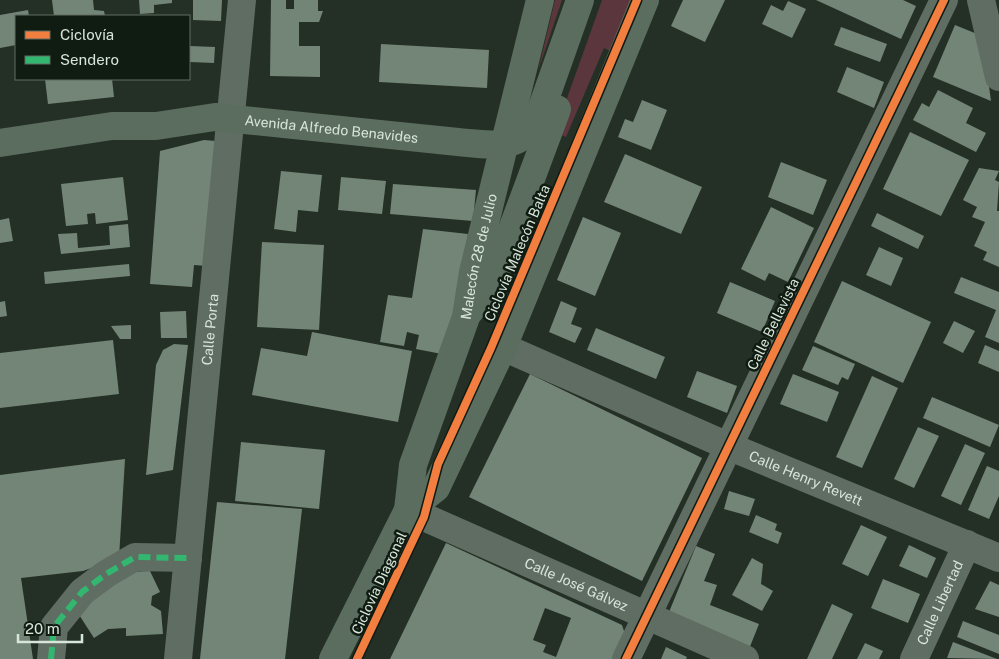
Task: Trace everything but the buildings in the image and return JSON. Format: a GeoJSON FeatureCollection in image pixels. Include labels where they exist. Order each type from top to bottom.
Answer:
{"type":"FeatureCollection","features":[{"type":"Feature","properties":{"kind":"main road"},"geometry":{"type":"LineString","coordinates":[[506,144],[522,139],[530,132],[536,121],[580,0]]}},
{"type":"Feature","properties":{"kind":"main road"},"geometry":{"type":"LineString","coordinates":[[466,317],[498,266],[534,174],[594,0]]}},
{"type":"Feature","properties":{"kind":"main road"},"geometry":{"type":"LineString","coordinates":[[333,659],[408,510],[436,488],[503,346],[645,0]]}},
{"type":"Feature","properties":{"kind":"main road","name":"Malecón 28 de Julio"},"geometry":{"type":"LineString","coordinates":[[408,510],[413,465],[466,317],[473,272],[506,144],[547,2]]}},
{"type":"Feature","properties":{"kind":"main road","name":"Avenida Alfredo Benavides"},"geometry":{"type":"LineString","coordinates":[[0,143],[112,126],[156,126],[215,117],[458,142],[506,144]]}},
{"type":"Feature","properties":{"kind":"main road","name":"Avenida Alfredo Benavides"},"geometry":{"type":"LineString","coordinates":[[0,161],[124,139],[156,126]]}},
{"type":"Feature","properties":{"kind":"street","name":"Calle Porta"},"geometry":{"type":"LineString","coordinates":[[178,659],[242,0]]}},
{"type":"Feature","properties":{"kind":"street","name":"Calle Bellavista"},"geometry":{"type":"LineString","coordinates":[[626,659],[944,0]]}},
{"type":"Feature","properties":{"kind":"street"},"geometry":{"type":"LineString","coordinates":[[981,0],[999,77]]}},
{"type":"Feature","properties":{"kind":"street","name":"Calle Henry Revett"},"geometry":{"type":"LineString","coordinates":[[503,346],[728,446],[999,558]]}},
{"type":"Feature","properties":{"kind":"street","name":"Calle José Gálvez"},"geometry":{"type":"LineString","coordinates":[[408,510],[745,659]]}},
{"type":"Feature","properties":{"kind":"street","name":"Calle Libertad"},"geometry":{"type":"LineString","coordinates":[[914,659],[967,544]]}},
{"type":"Feature","properties":{"kind":"street"},"geometry":{"type":"LineString","coordinates":[[51,659],[54,627],[88,587],[134,557],[188,558]]}},
{"type":"Feature","properties":{"kind":"shaded area"},"geometry":{"type":"Polygon","coordinates":[[[555,0],[562,0],[538,71],[555,0]]]}},
{"type":"Feature","properties":{"kind":"shaded area"},"geometry":{"type":"Polygon","coordinates":[[[602,0],[631,0],[610,51],[604,48],[566,137],[555,132],[602,0]]]}},
{"type":"Feature","properties":{"kind":"marked path"},"geometry":{"type":"LineString","coordinates":[[51,659],[54,627],[82,592],[106,574],[135,557],[188,558]]}},
{"type":"Feature","properties":{"kind":"cycle path","name":"Ciclovía Malecón Balta"},"geometry":{"type":"LineString","coordinates":[[357,659],[424,517],[438,464],[491,348],[637,0]]}},
{"type":"Feature","properties":{"kind":"cycle path"},"geometry":{"type":"LineString","coordinates":[[626,659],[944,0]]}}]}
